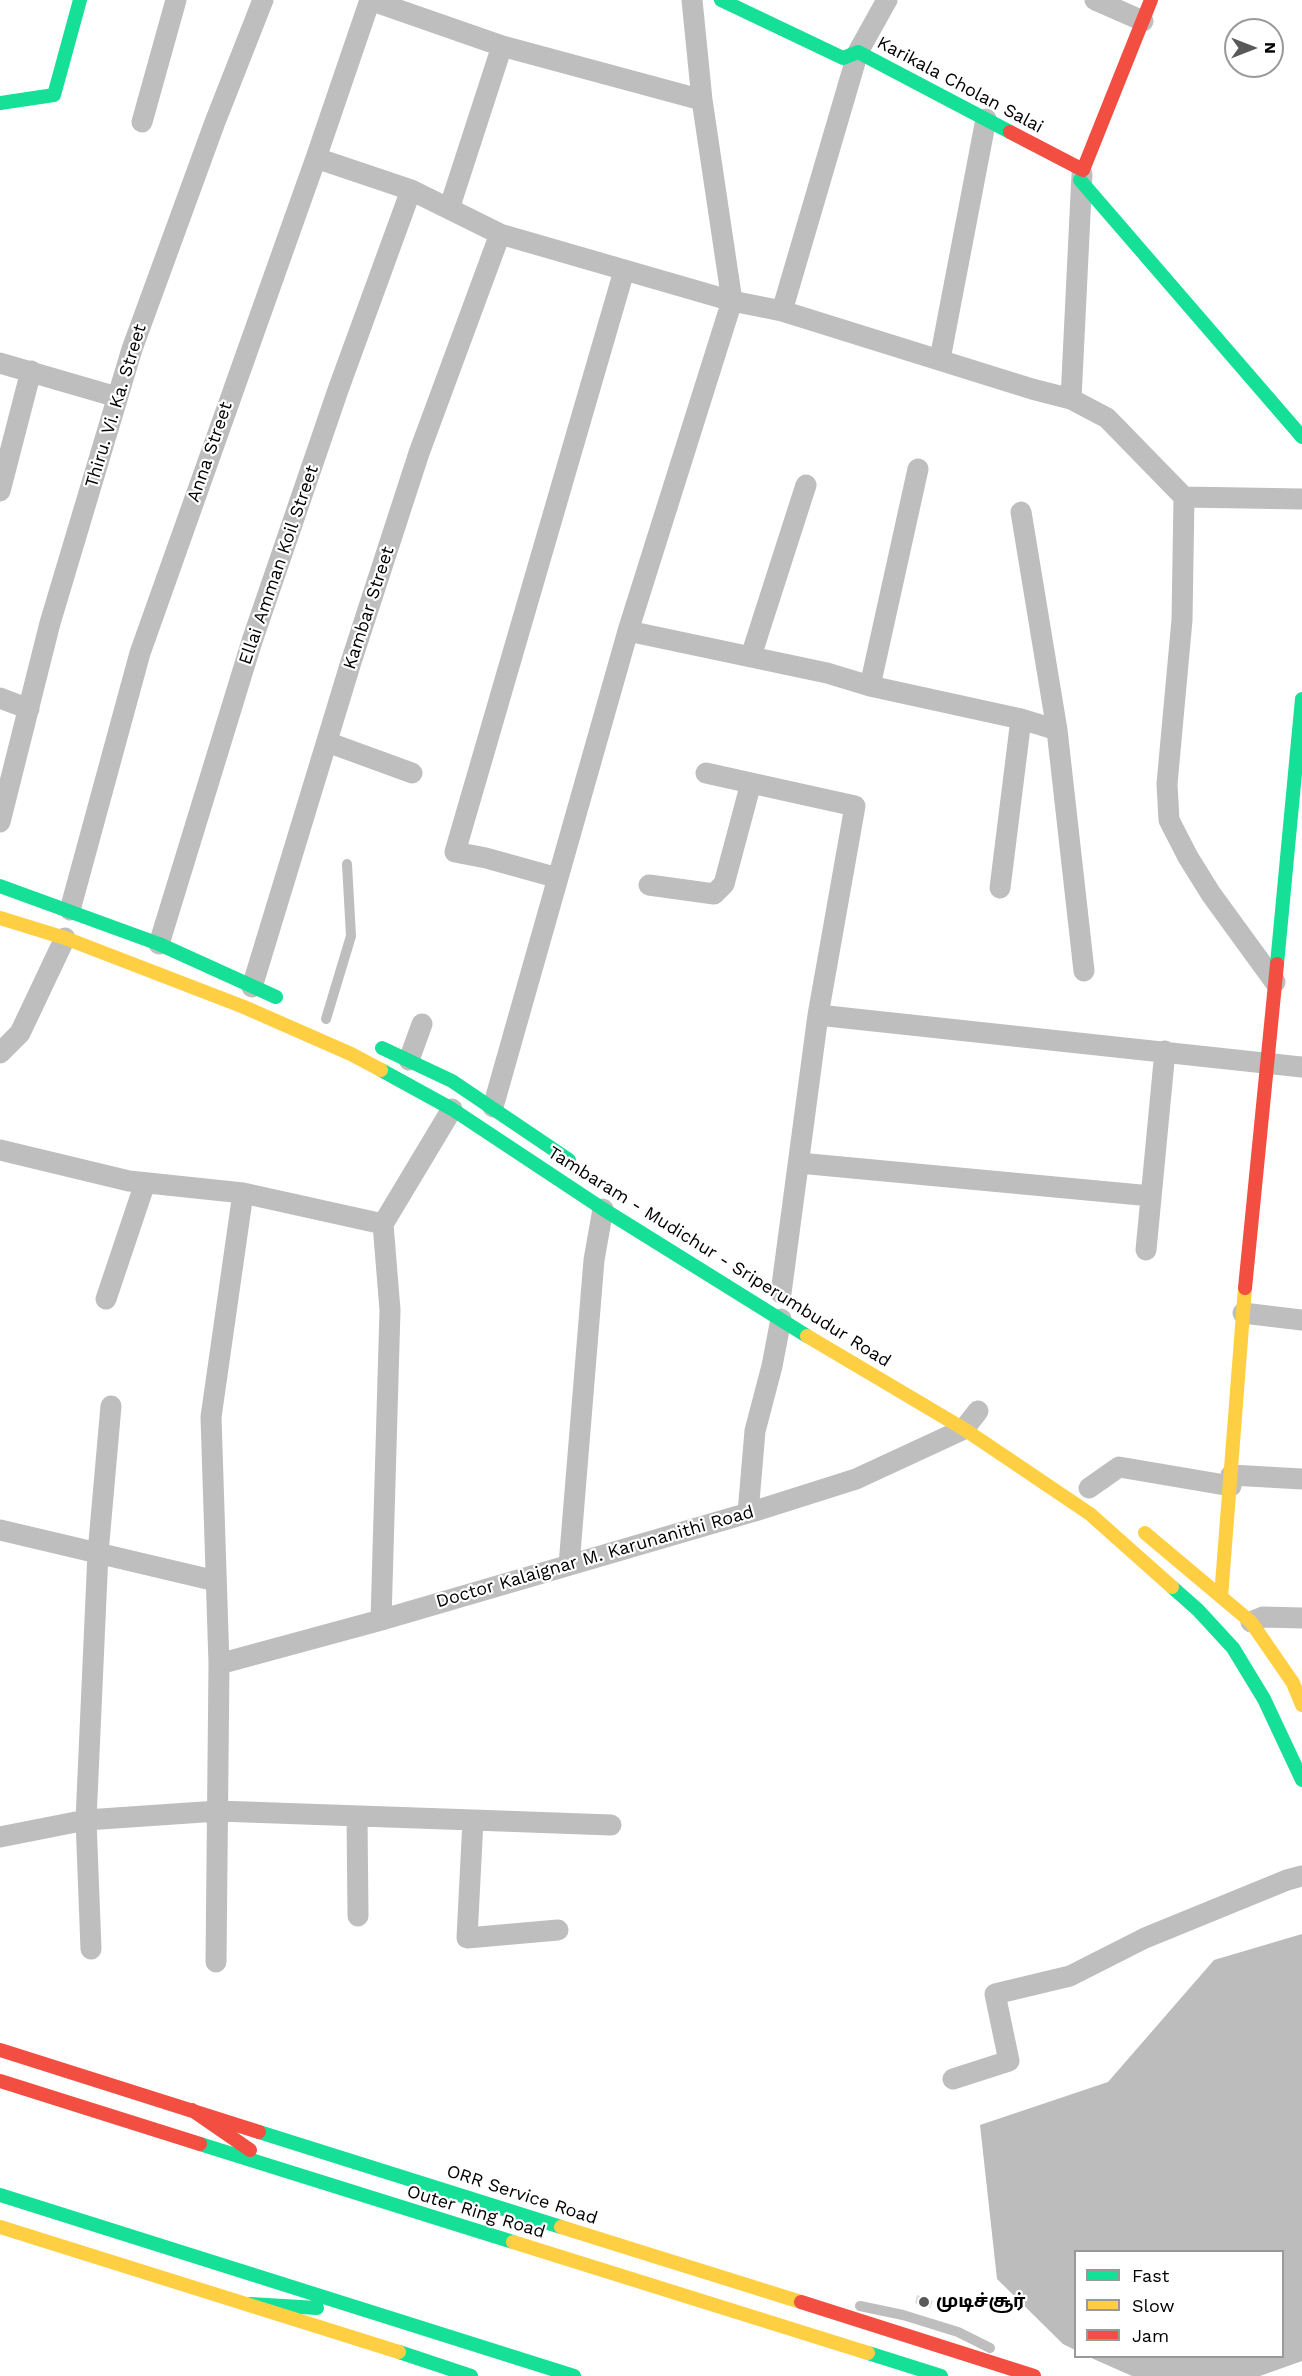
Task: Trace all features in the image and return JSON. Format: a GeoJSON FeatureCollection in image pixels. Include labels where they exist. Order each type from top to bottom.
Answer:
{"type":"FeatureCollection","features":[{"type":"Feature","properties":{"kind":"main road"},"geometry":{"type":"LineString","coordinates":[[0,103],[54,95],[80,0]]}},
{"type":"Feature","properties":{"kind":"main road","name":"Karikala Cholan Salai"},"geometry":{"type":"LineString","coordinates":[[721,0],[843,58],[858,52],[986,119],[1081,175],[1302,437]]}},
{"type":"Feature","properties":{"kind":"main road"},"geometry":{"type":"LineString","coordinates":[[1081,175],[1152,0]]}},
{"type":"Feature","properties":{"kind":"main road"},"geometry":{"type":"LineString","coordinates":[[1221,1598],[1243,1312],[1275,982],[1292,906],[1302,699]]}},
{"type":"Feature","properties":{"kind":"main road"},"geometry":{"type":"LineString","coordinates":[[0,886],[159,944],[284,1001]]}},
{"type":"Feature","properties":{"kind":"main road"},"geometry":{"type":"LineString","coordinates":[[65,938],[70,910]]}},
{"type":"Feature","properties":{"kind":"main road","name":"Tambaram - Mudichur - Sriperumbudur Road"},"geometry":{"type":"LineString","coordinates":[[0,918],[65,938],[244,1007],[351,1054],[452,1109],[603,1209],[964,1429],[1090,1514],[1198,1610],[1233,1648],[1264,1699],[1302,1780]]}},
{"type":"Feature","properties":{"kind":"main road"},"geometry":{"type":"LineString","coordinates":[[320,1017],[342,1028]]}},
{"type":"Feature","properties":{"kind":"main road","name":"Tambaram - Mudichur - Sriperumbudur Road"},"geometry":{"type":"LineString","coordinates":[[368,1041],[452,1081],[577,1166]]}},
{"type":"Feature","properties":{"kind":"main road"},"geometry":{"type":"LineString","coordinates":[[1130,1520],[1251,1622],[1293,1683],[1302,1705]]}},
{"type":"Feature","properties":{"kind":"main road"},"geometry":{"type":"LineString","coordinates":[[1198,1610],[1221,1598]]}},
{"type":"Feature","properties":{"kind":"main road","name":"ORR Service Road"},"geometry":{"type":"LineString","coordinates":[[0,2050],[1028,2374]]}},
{"type":"Feature","properties":{"kind":"main road","name":"Outer Ring Road"},"geometry":{"type":"LineString","coordinates":[[0,2081],[941,2376]]}},
{"type":"Feature","properties":{"kind":"main road"},"geometry":{"type":"LineString","coordinates":[[192,2110],[279,2169]]}},
{"type":"Feature","properties":{"kind":"main road"},"geometry":{"type":"LineString","coordinates":[[0,2196],[574,2376]]}},
{"type":"Feature","properties":{"kind":"main road"},"geometry":{"type":"LineString","coordinates":[[0,2227],[250,2304],[471,2376]]}},
{"type":"Feature","properties":{"kind":"main road"},"geometry":{"type":"LineString","coordinates":[[250,2304],[369,2312]]}},
{"type":"Feature","properties":{"kind":"street"},"geometry":{"type":"LineString","coordinates":[[142,122],[176,0]]}},
{"type":"Feature","properties":{"kind":"street","name":"Thiru. Vi. Ka. Street"},"geometry":{"type":"LineString","coordinates":[[0,822],[50,622],[132,349],[199,165],[263,0]]}},
{"type":"Feature","properties":{"kind":"street"},"geometry":{"type":"LineString","coordinates":[[493,1107],[628,631],[732,301],[702,100],[692,0]]}},
{"type":"Feature","properties":{"kind":"street"},"geometry":{"type":"LineString","coordinates":[[782,311],[858,52],[887,0]]}},
{"type":"Feature","properties":{"kind":"street"},"geometry":{"type":"LineString","coordinates":[[1095,0],[1143,21]]}},
{"type":"Feature","properties":{"kind":"street"},"geometry":{"type":"LineString","coordinates":[[380,2],[502,46],[702,100]]}},
{"type":"Feature","properties":{"kind":"street","name":"Anna Street"},"geometry":{"type":"LineString","coordinates":[[70,910],[140,653],[316,158],[380,2]]}},
{"type":"Feature","properties":{"kind":"street"},"geometry":{"type":"LineString","coordinates":[[449,209],[502,46]]}},
{"type":"Feature","properties":{"kind":"street"},"geometry":{"type":"LineString","coordinates":[[940,359],[986,119]]}},
{"type":"Feature","properties":{"kind":"street"},"geometry":{"type":"LineString","coordinates":[[316,158],[411,190],[500,234],[732,301],[782,311],[1071,399],[1107,418],[1184,497],[1302,499]]}},
{"type":"Feature","properties":{"kind":"street"},"geometry":{"type":"LineString","coordinates":[[1071,399],[1081,175]]}},
{"type":"Feature","properties":{"kind":"street","name":"Ellai Amman Koil Street"},"geometry":{"type":"LineString","coordinates":[[159,944],[252,641],[338,390],[411,190]]}},
{"type":"Feature","properties":{"kind":"street","name":"Kambar Street"},"geometry":{"type":"LineString","coordinates":[[252,987],[419,453],[500,234]]}},
{"type":"Feature","properties":{"kind":"street"},"geometry":{"type":"LineString","coordinates":[[558,878],[455,852],[624,271]]}},
{"type":"Feature","properties":{"kind":"street"},"geometry":{"type":"LineString","coordinates":[[0,363],[117,397]]}},
{"type":"Feature","properties":{"kind":"street"},"geometry":{"type":"LineString","coordinates":[[0,491],[31,371]]}},
{"type":"Feature","properties":{"kind":"street"},"geometry":{"type":"LineString","coordinates":[[870,686],[918,470]]}},
{"type":"Feature","properties":{"kind":"street"},"geometry":{"type":"LineString","coordinates":[[752,656],[806,486]]}},
{"type":"Feature","properties":{"kind":"street"},"geometry":{"type":"LineString","coordinates":[[1184,497],[1182,620],[1167,784],[1169,820],[1211,894],[1275,982]]}},
{"type":"Feature","properties":{"kind":"street"},"geometry":{"type":"LineString","coordinates":[[1021,512],[1057,730],[1084,971]]}},
{"type":"Feature","properties":{"kind":"street"},"geometry":{"type":"LineString","coordinates":[[628,631],[827,673],[870,686],[1022,719],[1057,730]]}},
{"type":"Feature","properties":{"kind":"street"},"geometry":{"type":"LineString","coordinates":[[0,698],[29,710]]}},
{"type":"Feature","properties":{"kind":"street"},"geometry":{"type":"LineString","coordinates":[[1000,888],[1022,719]]}},
{"type":"Feature","properties":{"kind":"street"},"geometry":{"type":"LineString","coordinates":[[327,742],[412,772]]}},
{"type":"Feature","properties":{"kind":"street"},"geometry":{"type":"LineString","coordinates":[[706,773],[855,806],[818,1015],[781,1293]]}},
{"type":"Feature","properties":{"kind":"street"},"geometry":{"type":"LineString","coordinates":[[649,885],[714,894],[724,884],[750,783]]}},
{"type":"Feature","properties":{"kind":"street"},"geometry":{"type":"LineString","coordinates":[[0,1053],[20,1033],[65,938]]}},
{"type":"Feature","properties":{"kind":"street"},"geometry":{"type":"LineString","coordinates":[[818,1015],[1302,1066]]}},
{"type":"Feature","properties":{"kind":"street"},"geometry":{"type":"LineString","coordinates":[[409,1060],[422,1024]]}},
{"type":"Feature","properties":{"kind":"street"},"geometry":{"type":"LineString","coordinates":[[1146,1250],[1165,1051]]}},
{"type":"Feature","properties":{"kind":"street"},"geometry":{"type":"LineString","coordinates":[[381,1620],[390,1310],[383,1224],[452,1109]]}},
{"type":"Feature","properties":{"kind":"street"},"geometry":{"type":"LineString","coordinates":[[0,1150],[129,1181],[243,1193],[383,1224]]}},
{"type":"Feature","properties":{"kind":"street"},"geometry":{"type":"LineString","coordinates":[[800,1163],[1151,1196]]}},
{"type":"Feature","properties":{"kind":"street"},"geometry":{"type":"LineString","coordinates":[[106,1299],[146,1183]]}},
{"type":"Feature","properties":{"kind":"street"},"geometry":{"type":"LineString","coordinates":[[216,1962],[219,1664],[211,1417],[243,1193]]}},
{"type":"Feature","properties":{"kind":"street"},"geometry":{"type":"LineString","coordinates":[[569,1565],[594,1260],[603,1209]]}},
{"type":"Feature","properties":{"kind":"street"},"geometry":{"type":"LineString","coordinates":[[1243,1312],[1302,1320]]}},
{"type":"Feature","properties":{"kind":"street"},"geometry":{"type":"LineString","coordinates":[[748,1513],[755,1431],[772,1366],[781,1319]]}},
{"type":"Feature","properties":{"kind":"street"},"geometry":{"type":"LineString","coordinates":[[91,1949],[86,1820],[98,1553],[111,1407]]}},
{"type":"Feature","properties":{"kind":"street"},"geometry":{"type":"LineString","coordinates":[[964,1429],[977,1411]]}},
{"type":"Feature","properties":{"kind":"street","name":"Doctor Kalaignar M. Karunanithi Road"},"geometry":{"type":"LineString","coordinates":[[219,1664],[381,1620],[748,1513],[856,1479],[964,1429]]}},
{"type":"Feature","properties":{"kind":"street"},"geometry":{"type":"LineString","coordinates":[[1091,1489],[1119,1467],[1231,1480],[1302,1479]]}},
{"type":"Feature","properties":{"kind":"street"},"geometry":{"type":"LineString","coordinates":[[0,1530],[216,1581]]}},
{"type":"Feature","properties":{"kind":"street"},"geometry":{"type":"LineString","coordinates":[[1251,1622],[1263,1617],[1302,1618]]}},
{"type":"Feature","properties":{"kind":"street"},"geometry":{"type":"LineString","coordinates":[[0,1838],[86,1820],[218,1811],[611,1825]]}},
{"type":"Feature","properties":{"kind":"street"},"geometry":{"type":"LineString","coordinates":[[357,1816],[358,1916]]}},
{"type":"Feature","properties":{"kind":"street"},"geometry":{"type":"LineString","coordinates":[[473,1820],[467,1938],[558,1930]]}},
{"type":"Feature","properties":{"kind":"street"},"geometry":{"type":"LineString","coordinates":[[953,2079],[1009,2061],[995,1995],[1070,1976],[1145,1938],[1302,1875]]}},
{"type":"Feature","properties":{"kind":"lane"},"geometry":{"type":"LineString","coordinates":[[320,1017],[351,936],[347,864]]}},
{"type":"Feature","properties":{"kind":"lane"},"geometry":{"type":"LineString","coordinates":[[788,2298],[876,2308],[958,2332],[1003,2356],[1028,2374]]}},
{"type":"Feature","properties":{"kind":"shaded area"},"geometry":{"type":"Polygon","coordinates":[[[1302,1934],[1302,2361],[1260,2376],[1132,2376],[1091,2358],[1284,2358],[1284,2250],[1074,2250],[1074,2350],[1063,2344],[997,2279],[980,2125],[1108,2082],[1214,1960],[1302,1934]]]}},
{"type":"Feature","properties":{"kind":"building","name":"முடிச்சூர்"},"geometry":{"type":"Polygon","coordinates":[[[917,2295],[933,2301],[930,2308],[915,2303],[917,2295]]]}},
{"type":"Feature","properties":{"kind":"traffic: fast"},"geometry":{"type":"LineString","coordinates":[[0,103],[54,95],[80,0]]}},
{"type":"Feature","properties":{"kind":"traffic: fast"},"geometry":{"type":"LineString","coordinates":[[721,0],[843,58],[858,52],[1010,132]]}},
{"type":"Feature","properties":{"kind":"traffic: fast"},"geometry":{"type":"LineString","coordinates":[[1080,180],[1302,437]]}},
{"type":"Feature","properties":{"kind":"traffic: fast"},"geometry":{"type":"LineString","coordinates":[[1277,964],[1302,699]]}},
{"type":"Feature","properties":{"kind":"traffic: fast"},"geometry":{"type":"LineString","coordinates":[[0,886],[159,944],[276,997]]}},
{"type":"Feature","properties":{"kind":"traffic: fast"},"geometry":{"type":"LineString","coordinates":[[382,1048],[452,1081],[569,1160]]}},
{"type":"Feature","properties":{"kind":"traffic: fast"},"geometry":{"type":"LineString","coordinates":[[381,1070],[452,1109],[603,1209],[807,1336]]}},
{"type":"Feature","properties":{"kind":"traffic: fast"},"geometry":{"type":"LineString","coordinates":[[1172,1587],[1198,1610],[1233,1648],[1264,1699],[1302,1780]]}},
{"type":"Feature","properties":{"kind":"traffic: fast"},"geometry":{"type":"LineString","coordinates":[[259,2132],[561,2227]]}},
{"type":"Feature","properties":{"kind":"traffic: fast"},"geometry":{"type":"LineString","coordinates":[[200,2144],[513,2242]]}},
{"type":"Feature","properties":{"kind":"traffic: fast"},"geometry":{"type":"LineString","coordinates":[[0,2195],[574,2376]]}},
{"type":"Feature","properties":{"kind":"traffic: fast"},"geometry":{"type":"LineString","coordinates":[[250,2304],[317,2308]]}},
{"type":"Feature","properties":{"kind":"traffic: fast"},"geometry":{"type":"LineString","coordinates":[[399,2352],[471,2376]]}},
{"type":"Feature","properties":{"kind":"traffic: fast"},"geometry":{"type":"LineString","coordinates":[[868,2353],[941,2376]]}},
{"type":"Feature","properties":{"kind":"traffic: slow"},"geometry":{"type":"LineString","coordinates":[[0,918],[65,938],[244,1007],[351,1054],[381,1070]]}},
{"type":"Feature","properties":{"kind":"traffic: slow"},"geometry":{"type":"LineString","coordinates":[[1221,1597],[1245,1288]]}},
{"type":"Feature","properties":{"kind":"traffic: slow"},"geometry":{"type":"LineString","coordinates":[[807,1336],[964,1429],[1090,1514],[1172,1587]]}},
{"type":"Feature","properties":{"kind":"traffic: slow"},"geometry":{"type":"LineString","coordinates":[[1145,1533],[1251,1622],[1293,1683],[1302,1705]]}},
{"type":"Feature","properties":{"kind":"traffic: slow"},"geometry":{"type":"LineString","coordinates":[[0,2227],[399,2352]]}},
{"type":"Feature","properties":{"kind":"traffic: slow"},"geometry":{"type":"LineString","coordinates":[[561,2227],[801,2302]]}},
{"type":"Feature","properties":{"kind":"traffic: slow"},"geometry":{"type":"LineString","coordinates":[[513,2242],[868,2353]]}},
{"type":"Feature","properties":{"kind":"traffic: jam"},"geometry":{"type":"LineString","coordinates":[[1010,132],[1083,170],[1151,0]]}},
{"type":"Feature","properties":{"kind":"traffic: jam"},"geometry":{"type":"LineString","coordinates":[[1245,1288],[1277,964]]}},
{"type":"Feature","properties":{"kind":"traffic: jam"},"geometry":{"type":"LineString","coordinates":[[0,2050],[259,2132]]}},
{"type":"Feature","properties":{"kind":"traffic: jam"},"geometry":{"type":"LineString","coordinates":[[0,2081],[200,2144]]}},
{"type":"Feature","properties":{"kind":"traffic: jam"},"geometry":{"type":"LineString","coordinates":[[192,2110],[250,2150]]}},
{"type":"Feature","properties":{"kind":"traffic: jam"},"geometry":{"type":"LineString","coordinates":[[801,2302],[1034,2376]]}},
{"type":"Feature","properties":{"kind":"place","name":"முடிச்சூர்"},"geometry":{"type":"Point","coordinates":[924,2302]}}]}
